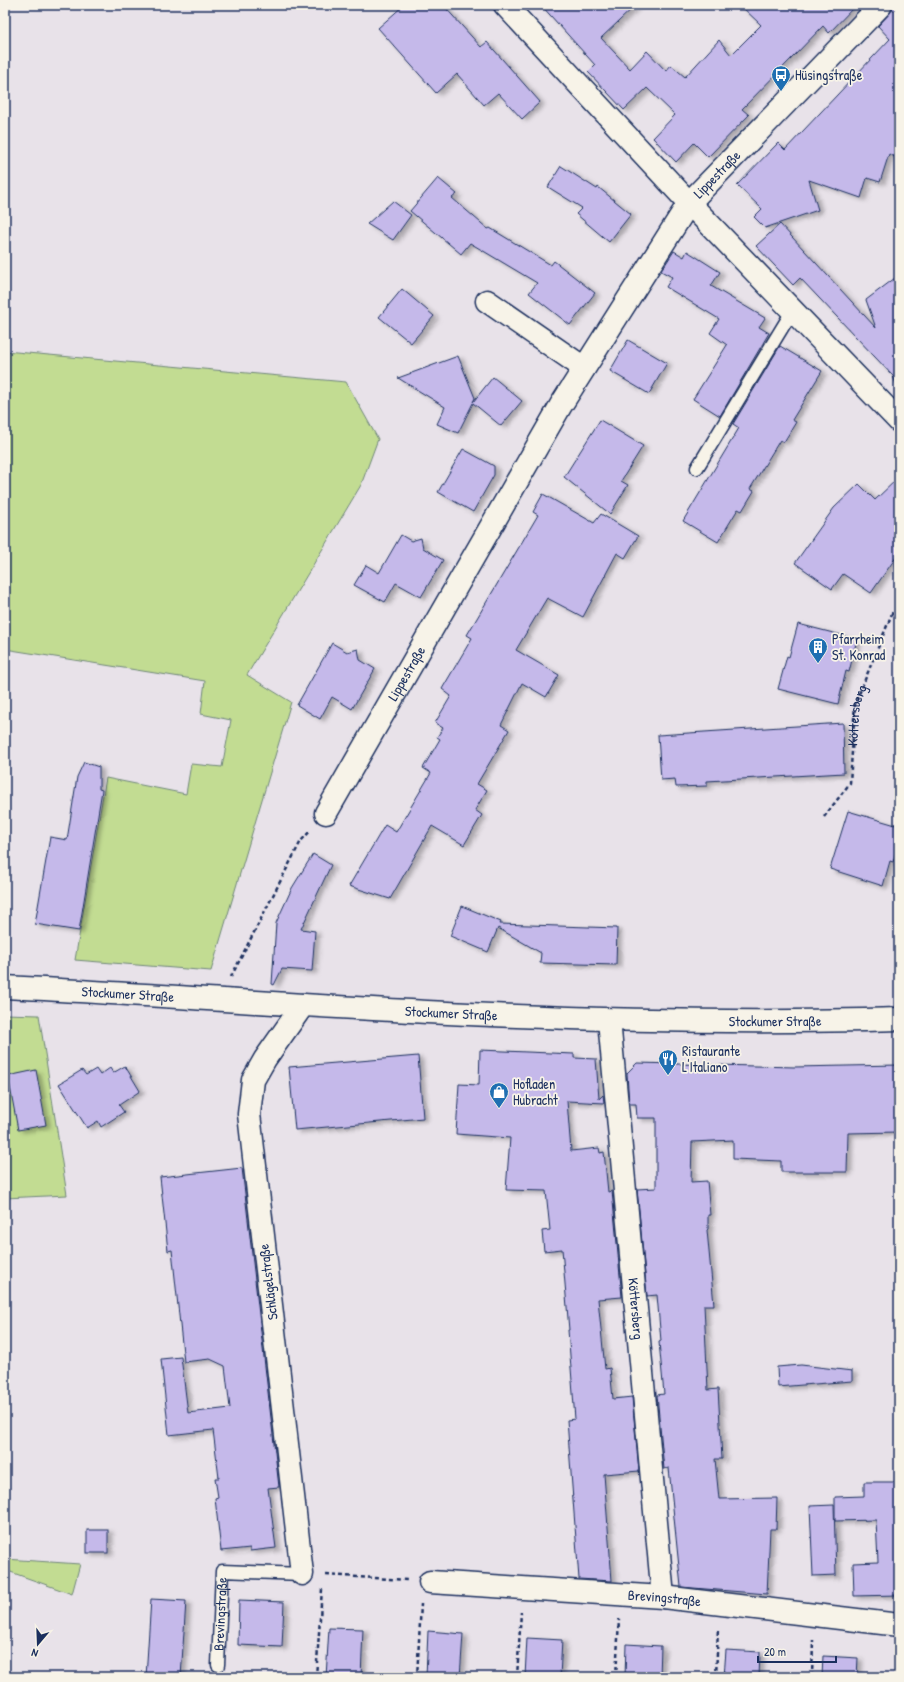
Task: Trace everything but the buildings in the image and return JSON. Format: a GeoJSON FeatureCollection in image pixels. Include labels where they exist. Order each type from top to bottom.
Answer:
{"type":"FeatureCollection","features":[{"type":"Feature","properties":{"kind":"street"},"geometry":{"type":"LineString","coordinates":[[505,5],[689,203],[899,421]]}},
{"type":"Feature","properties":{"kind":"street","name":"Lippestraße"},"geometry":{"type":"LineString","coordinates":[[326,813],[584,368],[689,203],[881,5]]}},
{"type":"Feature","properties":{"kind":"street"},"geometry":{"type":"LineString","coordinates":[[486,301],[584,368]]}},
{"type":"Feature","properties":{"kind":"street","name":"Stockumer Straße"},"geometry":{"type":"LineString","coordinates":[[5,986],[303,1005],[609,1020],[807,1022],[899,1019]]}},
{"type":"Feature","properties":{"kind":"street","name":"Schlägelstraße"},"geometry":{"type":"LineString","coordinates":[[303,1005],[265,1059],[253,1080],[249,1114],[312,1574]]}},
{"type":"Feature","properties":{"kind":"street","name":"Köttersberg"},"geometry":{"type":"LineString","coordinates":[[609,1020],[663,1597]]}},
{"type":"Feature","properties":{"kind":"street","name":"Brevingstraße"},"geometry":{"type":"LineString","coordinates":[[426,1582],[663,1597],[899,1625]]}},
{"type":"Feature","properties":{"kind":"lane"},"geometry":{"type":"LineString","coordinates":[[697,468],[793,310]]}},
{"type":"Feature","properties":{"kind":"lane","name":"Brevingstraße"},"geometry":{"type":"LineString","coordinates":[[218,1665],[222,1571],[312,1574]]}},
{"type":"Feature","properties":{"kind":"path","name":"Köttersberg"},"geometry":{"type":"LineString","coordinates":[[824,817],[850,782],[856,704],[893,611]]}},
{"type":"Feature","properties":{"kind":"path"},"geometry":{"type":"LineString","coordinates":[[230,980],[301,841],[326,813]]}},
{"type":"Feature","properties":{"kind":"path"},"geometry":{"type":"LineString","coordinates":[[316,1677],[312,1574],[426,1582],[417,1677]]}},
{"type":"Feature","properties":{"kind":"path"},"geometry":{"type":"LineString","coordinates":[[517,1677],[523,1588]]}},
{"type":"Feature","properties":{"kind":"path"},"geometry":{"type":"LineString","coordinates":[[616,1677],[620,1594]]}},
{"type":"Feature","properties":{"kind":"path"},"geometry":{"type":"LineString","coordinates":[[716,1677],[720,1604]]}},
{"type":"Feature","properties":{"kind":"path"},"geometry":{"type":"LineString","coordinates":[[812,1677],[814,1615]]}},
{"type":"Feature","properties":{"kind":"green space"},"geometry":{"type":"Polygon","coordinates":[[[5,351],[346,382],[378,439],[361,485],[247,675],[291,702],[211,971],[75,960],[106,778],[186,794],[191,764],[222,767],[231,720],[201,714],[205,681],[5,649],[5,351]]]}},
{"type":"Feature","properties":{"kind":"green space"},"geometry":{"type":"Polygon","coordinates":[[[5,1014],[39,1015],[67,1195],[5,1198],[5,1014]]]}},
{"type":"Feature","properties":{"kind":"green space"},"geometry":{"type":"Polygon","coordinates":[[[5,1559],[80,1564],[72,1594],[5,1570],[5,1559]]]}},
{"type":"Feature","properties":{"kind":"place","name":"Hüsingstraße"},"geometry":{"type":"Point","coordinates":[781,92]}},
{"type":"Feature","properties":{"kind":"place","name":"Pfarrheim St. Konrad"},"geometry":{"type":"Point","coordinates":[818,664]}},
{"type":"Feature","properties":{"kind":"place","name":"Ristaurante L'Italiano"},"geometry":{"type":"Point","coordinates":[668,1076]}},
{"type":"Feature","properties":{"kind":"place","name":"Hofladen Hubracht"},"geometry":{"type":"Point","coordinates":[499,1109]}}]}
